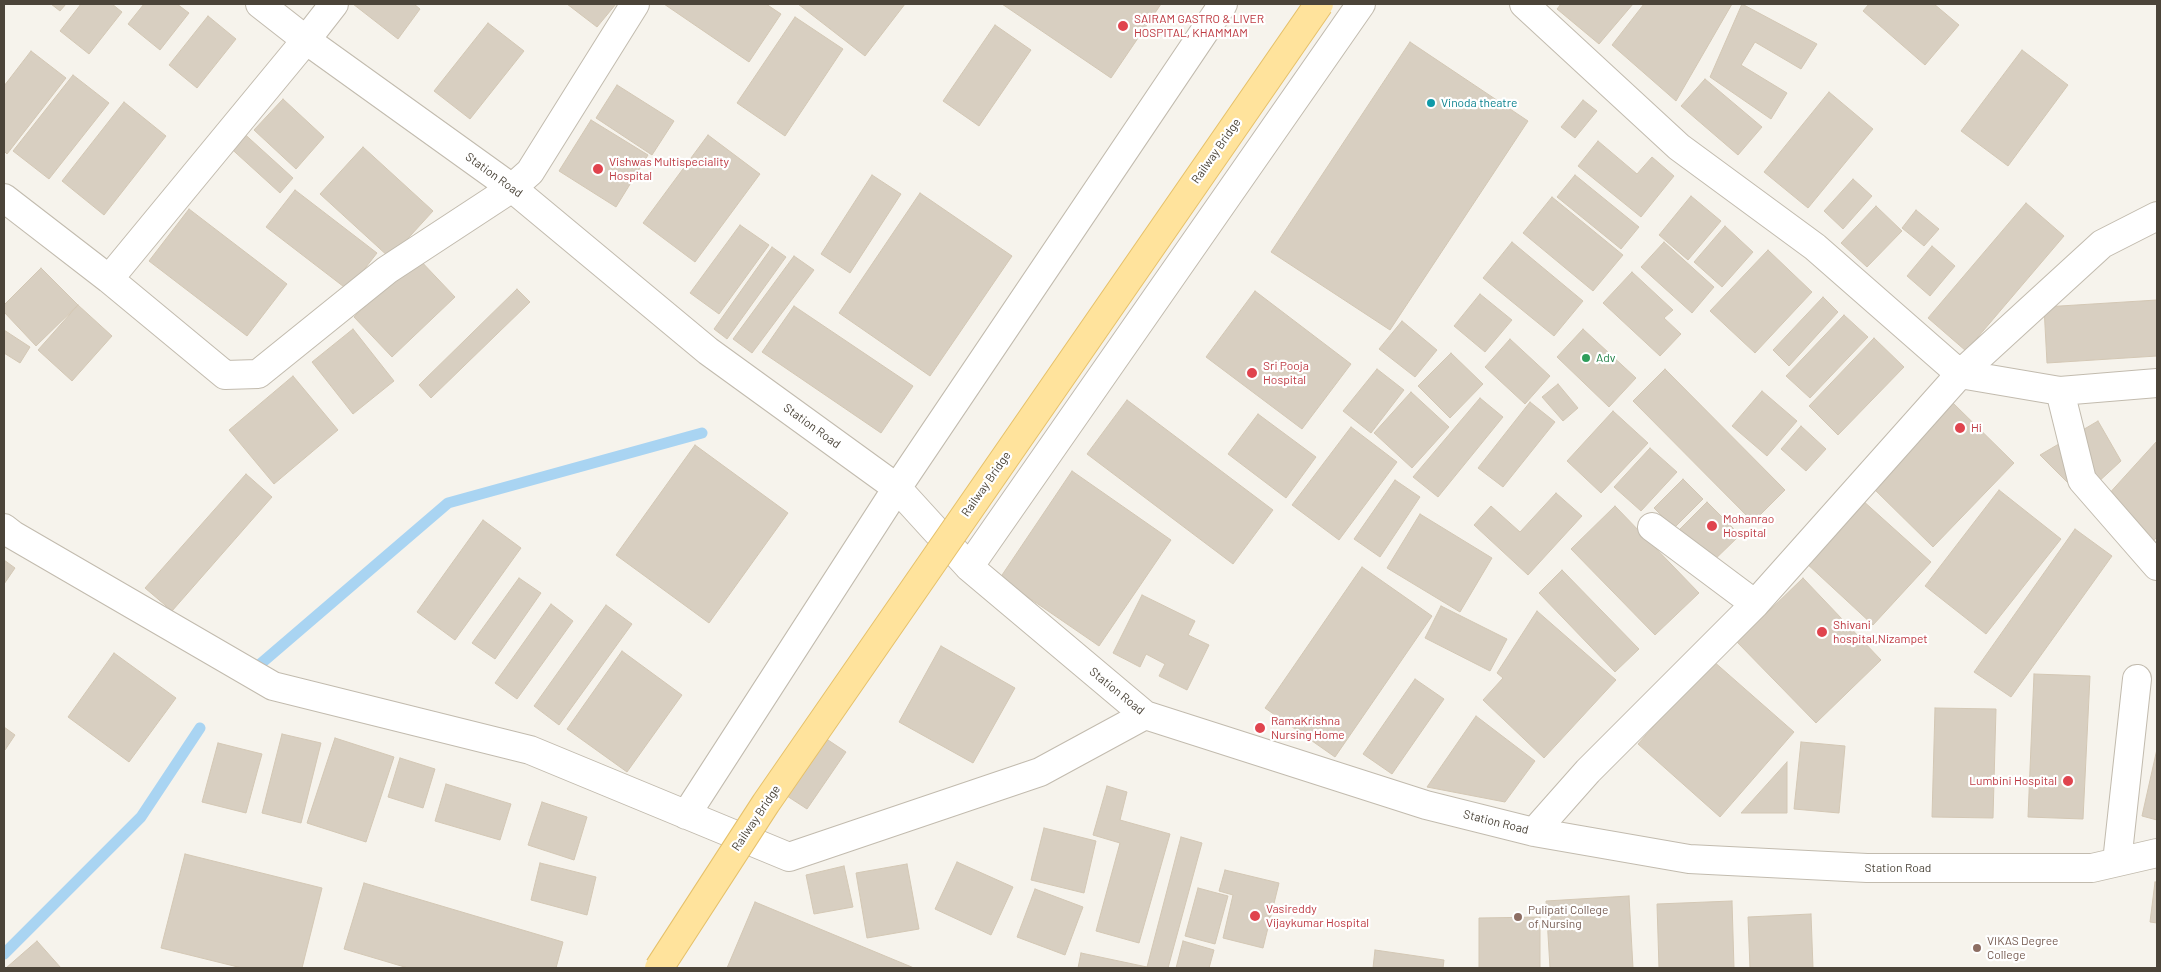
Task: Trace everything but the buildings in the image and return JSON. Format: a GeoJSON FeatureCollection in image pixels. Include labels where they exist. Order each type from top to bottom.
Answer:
{"type":"FeatureCollection","features":[{"type":"Feature","properties":{"kind":"main road","name":"Railway Bridge"},"geometry":{"type":"LineString","coordinates":[[659,968],[771,795],[1318,4]]}},
{"type":"Feature","properties":{"kind":"street","name":"Station Road"},"geometry":{"type":"LineString","coordinates":[[260,4],[306,40],[512,188],[708,350],[897,488],[969,568],[1145,715],[1426,805],[1534,832],[1689,859],[1837,867],[2092,868],[2157,853]]}},
{"type":"Feature","properties":{"kind":"street"},"geometry":{"type":"LineString","coordinates":[[109,279],[334,4]]}},
{"type":"Feature","properties":{"kind":"street"},"geometry":{"type":"LineString","coordinates":[[4,198],[109,279],[225,375],[258,374],[387,270],[512,188],[530,172],[635,4]]}},
{"type":"Feature","properties":{"kind":"street"},"geometry":{"type":"LineString","coordinates":[[686,815],[897,488],[1223,4]]}},
{"type":"Feature","properties":{"kind":"street"},"geometry":{"type":"LineString","coordinates":[[969,568],[1362,4]]}},
{"type":"Feature","properties":{"kind":"street"},"geometry":{"type":"LineString","coordinates":[[1524,4],[1679,147],[1815,248],[1960,374],[2060,391],[2157,383]]}},
{"type":"Feature","properties":{"kind":"street"},"geometry":{"type":"LineString","coordinates":[[1534,832],[1588,770],[1755,604],[1960,374],[2102,244],[2157,216]]}},
{"type":"Feature","properties":{"kind":"street"},"geometry":{"type":"LineString","coordinates":[[2060,391],[2082,480],[2157,566]]}},
{"type":"Feature","properties":{"kind":"street"},"geometry":{"type":"LineString","coordinates":[[1652,527],[1755,604]]}},
{"type":"Feature","properties":{"kind":"street"},"geometry":{"type":"LineString","coordinates":[[4,528],[21,540],[273,686],[530,750],[789,857],[1040,772],[1145,715]]}},
{"type":"Feature","properties":{"kind":"street"},"geometry":{"type":"LineString","coordinates":[[2117,862],[2137,679]]}},
{"type":"Feature","properties":{"kind":"waterway"},"geometry":{"type":"LineString","coordinates":[[251,672],[448,503],[702,433]]}},
{"type":"Feature","properties":{"kind":"waterway"},"geometry":{"type":"LineString","coordinates":[[4,954],[141,817],[200,728]]}},
{"type":"Feature","properties":{"kind":"place","name":"SAIRAM GASTRO & LIVER HOSPITAL, KHAMMAM"},"geometry":{"type":"Point","coordinates":[1123,26]}},
{"type":"Feature","properties":{"kind":"place","name":"Vinoda theatre"},"geometry":{"type":"Point","coordinates":[1431,103]}},
{"type":"Feature","properties":{"kind":"place","name":"Vishwas Multispeciality Hospital"},"geometry":{"type":"Point","coordinates":[598,169]}},
{"type":"Feature","properties":{"kind":"place","name":"Adv"},"geometry":{"type":"Point","coordinates":[1586,358]}},
{"type":"Feature","properties":{"kind":"place","name":"Sri Pooja Hospital"},"geometry":{"type":"Point","coordinates":[1252,373]}},
{"type":"Feature","properties":{"kind":"place","name":"Hi"},"geometry":{"type":"Point","coordinates":[1960,428]}},
{"type":"Feature","properties":{"kind":"place","name":"Mohanrao Hospital"},"geometry":{"type":"Point","coordinates":[1712,526]}},
{"type":"Feature","properties":{"kind":"place","name":"Shivani hospital,Nizampet"},"geometry":{"type":"Point","coordinates":[1822,632]}},
{"type":"Feature","properties":{"kind":"place","name":"RamaKrishna Nursing Home"},"geometry":{"type":"Point","coordinates":[1260,728]}},
{"type":"Feature","properties":{"kind":"place","name":"Lumbini Hospital"},"geometry":{"type":"Point","coordinates":[2068,781]}},
{"type":"Feature","properties":{"kind":"place","name":"Vasireddy Vijaykumar Hospital"},"geometry":{"type":"Point","coordinates":[1255,916]}},
{"type":"Feature","properties":{"kind":"place","name":"Pulipati College of Nursing"},"geometry":{"type":"Point","coordinates":[1518,917]}},
{"type":"Feature","properties":{"kind":"place","name":"VIKAS Degree College"},"geometry":{"type":"Point","coordinates":[1977,948]}}]}
